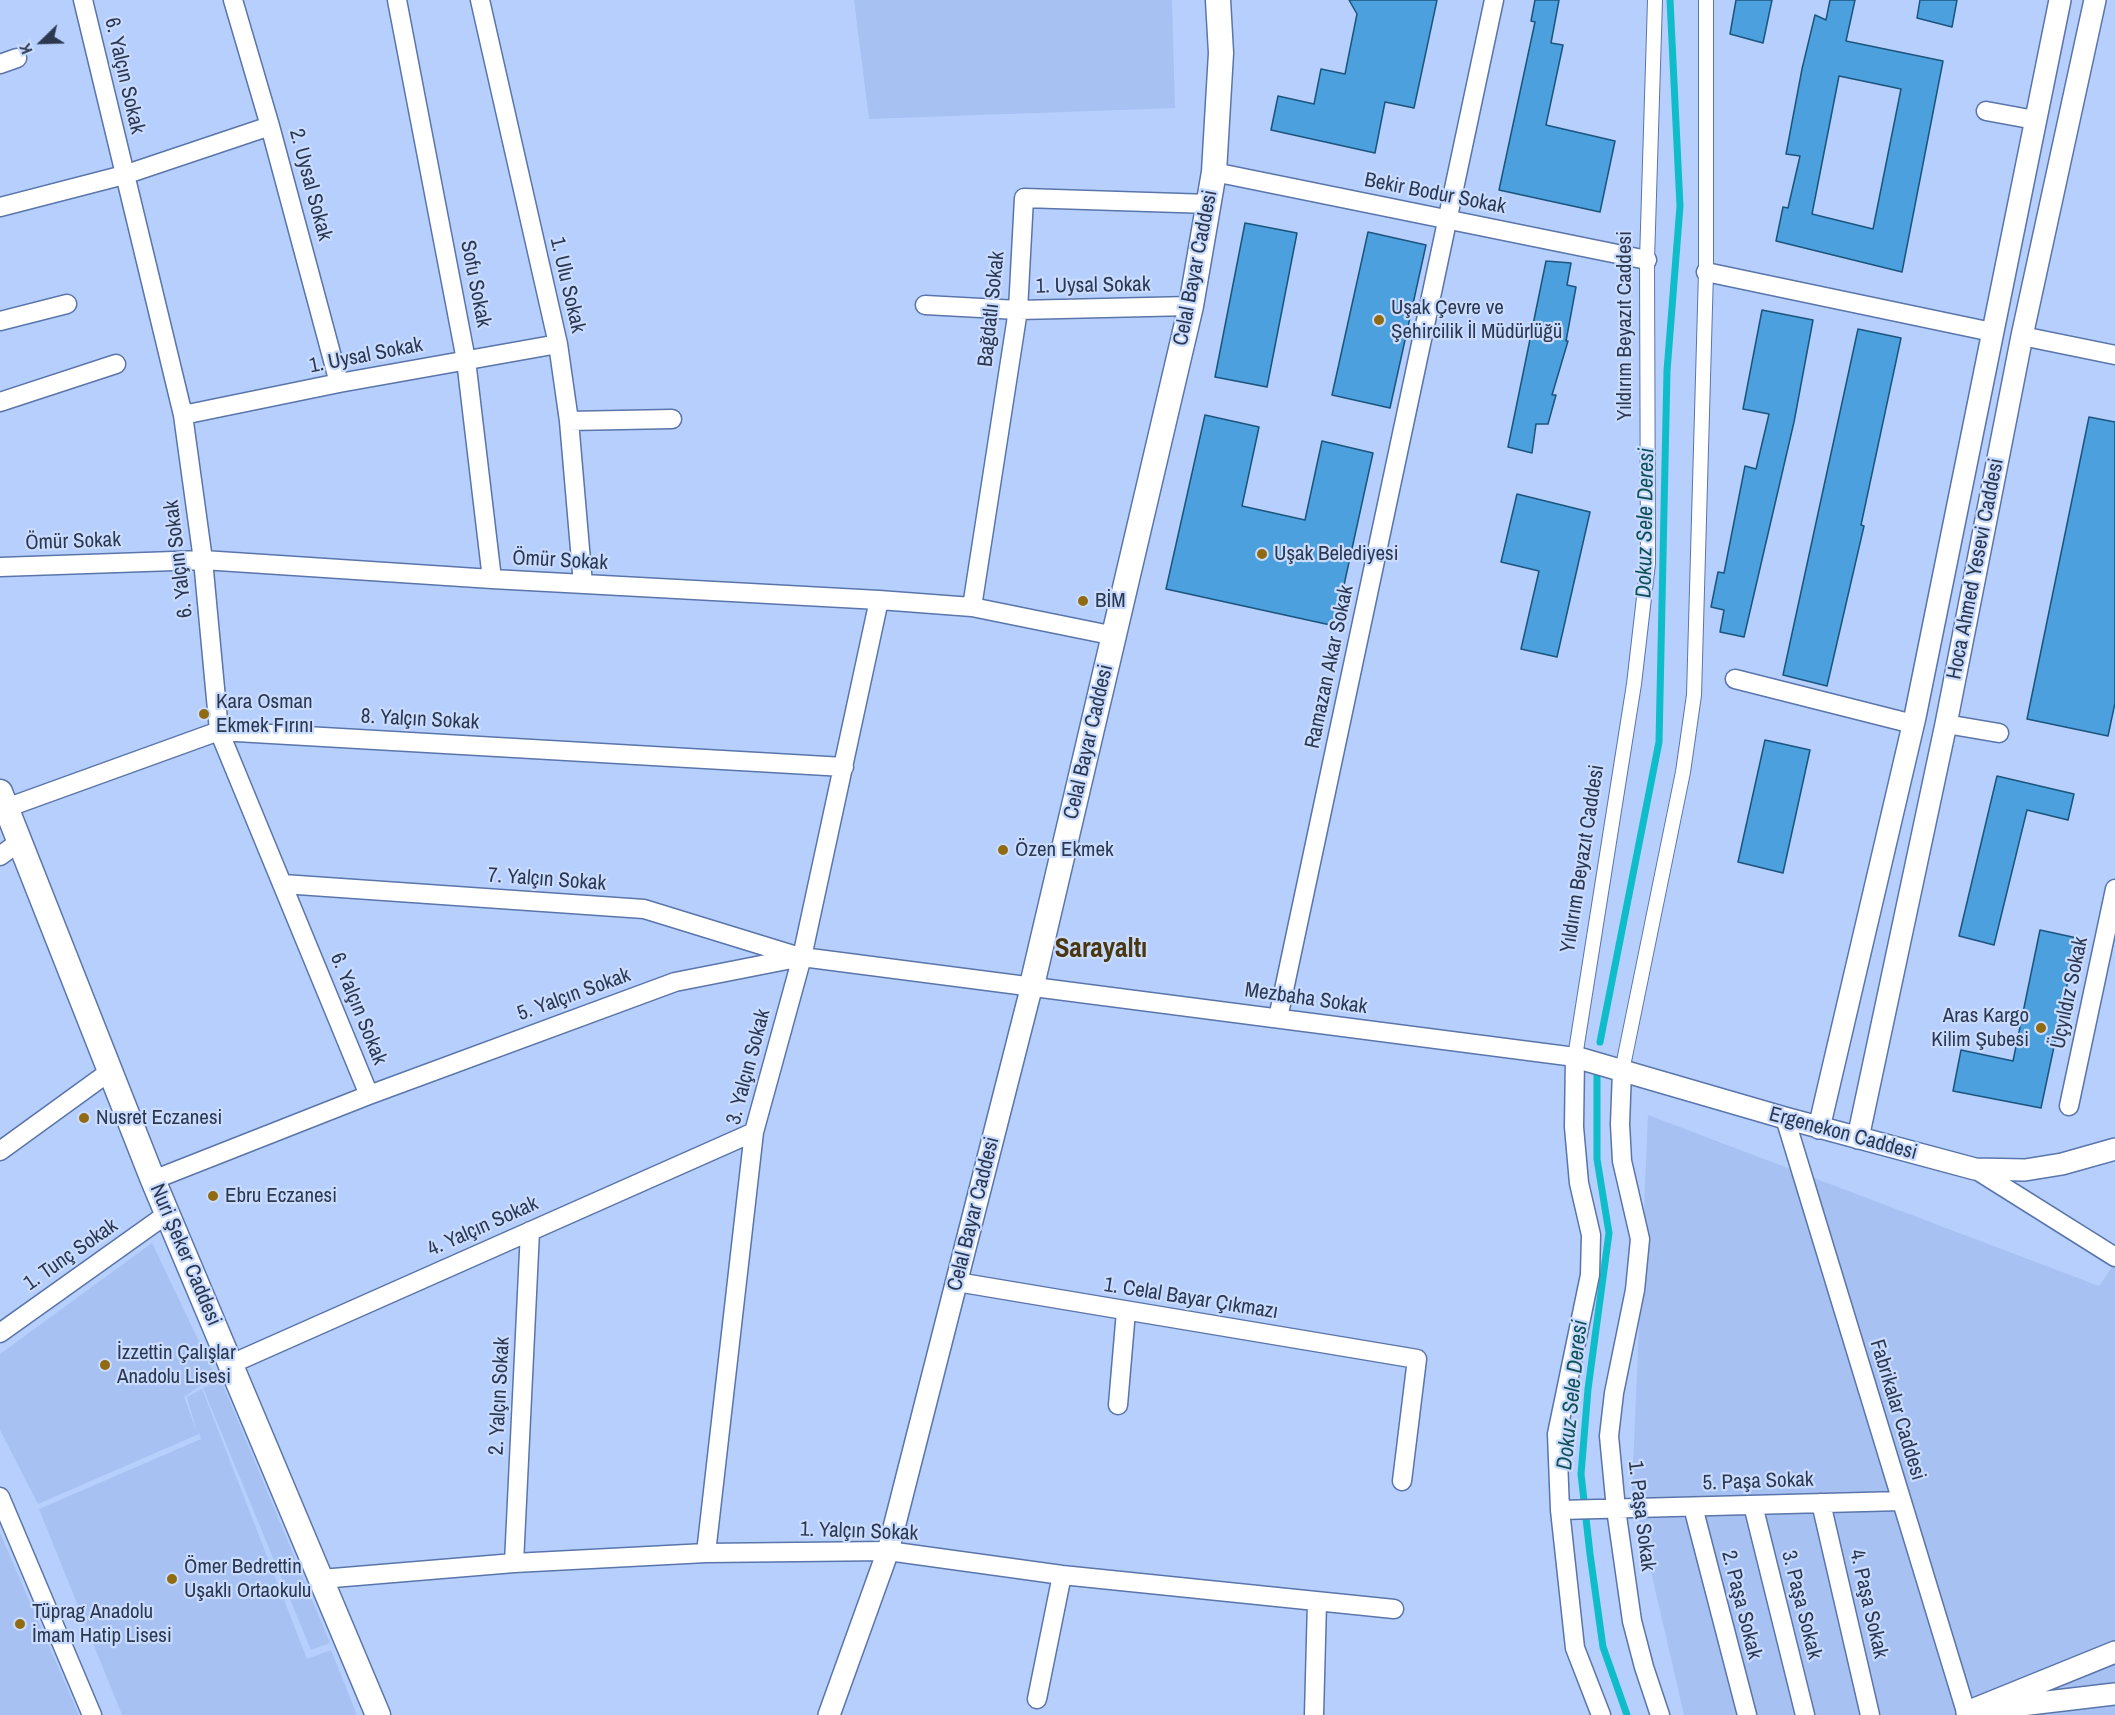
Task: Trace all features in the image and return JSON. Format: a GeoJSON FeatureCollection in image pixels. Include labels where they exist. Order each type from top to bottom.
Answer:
{"type":"FeatureCollection","features":[{"type":"Feature","properties":{"kind":"main road","name":"Celal Bayar Caddesi"},"geometry":{"type":"LineString","coordinates":[[1032,986],[1191,306],[1214,172],[1221,53],[1218,0]]}},
{"type":"Feature","properties":{"kind":"main road","name":"Nuri Şeker Caddesi"},"geometry":{"type":"LineString","coordinates":[[3,800],[9,849],[109,1072],[378,1715]]}},
{"type":"Feature","properties":{"kind":"street","name":"6. Yalçın Sokak"},"geometry":{"type":"LineString","coordinates":[[83,0],[183,415],[203,561],[219,731],[369,1095]]}},
{"type":"Feature","properties":{"kind":"street","name":"2. Uysal Sokak"},"geometry":{"type":"LineString","coordinates":[[233,0],[270,126],[339,383]]}},
{"type":"Feature","properties":{"kind":"street","name":"Sofu Sokak"},"geometry":{"type":"LineString","coordinates":[[397,0],[466,360],[492,579]]}},
{"type":"Feature","properties":{"kind":"street","name":"1. Ulu Sokak"},"geometry":{"type":"LineString","coordinates":[[480,0],[558,344],[569,421],[583,584]]}},
{"type":"Feature","properties":{"kind":"street","name":"Ramazan Akar Sokak"},"geometry":{"type":"LineString","coordinates":[[1278,1018],[1494,0]]}},
{"type":"Feature","properties":{"kind":"street","name":"Yıldırım Beyazıt Caddesi"},"geometry":{"type":"LineString","coordinates":[[1601,1715],[1575,1648],[1557,1434],[1588,1286],[1591,1245],[1591,1235],[1579,1183],[1574,1127],[1575,1057],[1634,684],[1648,563],[1647,260],[1654,0]]}},
{"type":"Feature","properties":{"kind":"street"},"geometry":{"type":"LineString","coordinates":[[1622,1071],[1683,772],[1694,695],[1706,272],[1704,79],[1706,0]]}},
{"type":"Feature","properties":{"kind":"street","name":"Hoca Ahmed Yesevi Caddesi"},"geometry":{"type":"LineString","coordinates":[[1819,1128],[1913,724],[2060,0]]}},
{"type":"Feature","properties":{"kind":"street","name":"Hoca Ahmed Yesevi Caddesi"},"geometry":{"type":"LineString","coordinates":[[1858,1138],[1946,724],[2022,336],[2095,0]]}},
{"type":"Feature","properties":{"kind":"street"},"geometry":{"type":"LineString","coordinates":[[1986,111],[2035,120]]}},
{"type":"Feature","properties":{"kind":"street"},"geometry":{"type":"LineString","coordinates":[[0,207],[124,175],[270,126]]}},
{"type":"Feature","properties":{"kind":"street","name":"Bekir Bodur Sokak"},"geometry":{"type":"LineString","coordinates":[[1214,172],[1647,260]]}},
{"type":"Feature","properties":{"kind":"street","name":"Bağdatlı Sokak"},"geometry":{"type":"LineString","coordinates":[[972,607],[1017,310],[1024,198],[1210,204]]}},
{"type":"Feature","properties":{"kind":"street"},"geometry":{"type":"LineString","coordinates":[[1706,272],[1992,332]]}},
{"type":"Feature","properties":{"kind":"street"},"geometry":{"type":"LineString","coordinates":[[0,321],[67,304]]}},
{"type":"Feature","properties":{"kind":"street","name":"1. Uysal Sokak"},"geometry":{"type":"LineString","coordinates":[[925,305],[1017,310],[1191,306]]}},
{"type":"Feature","properties":{"kind":"street"},"geometry":{"type":"LineString","coordinates":[[2022,336],[2115,355]]}},
{"type":"Feature","properties":{"kind":"street","name":"1. Uysal Sokak"},"geometry":{"type":"LineString","coordinates":[[183,415],[339,383],[558,344]]}},
{"type":"Feature","properties":{"kind":"street"},"geometry":{"type":"LineString","coordinates":[[0,402],[116,364]]}},
{"type":"Feature","properties":{"kind":"street"},"geometry":{"type":"LineString","coordinates":[[569,421],[672,419]]}},
{"type":"Feature","properties":{"kind":"street","name":"Ömür Sokak"},"geometry":{"type":"LineString","coordinates":[[0,567],[203,561],[879,600],[972,607],[1115,636]]}},
{"type":"Feature","properties":{"kind":"street","name":"3. Yalçın Sokak"},"geometry":{"type":"LineString","coordinates":[[706,1553],[754,1132],[802,957],[879,600]]}},
{"type":"Feature","properties":{"kind":"street"},"geometry":{"type":"LineString","coordinates":[[1735,679],[1913,724]]}},
{"type":"Feature","properties":{"kind":"street"},"geometry":{"type":"LineString","coordinates":[[1946,724],[1999,733]]}},
{"type":"Feature","properties":{"kind":"street","name":"8. Yalçın Sokak"},"geometry":{"type":"LineString","coordinates":[[3,800],[219,731],[844,766]]}},
{"type":"Feature","properties":{"kind":"street","name":"7. Yalçın Sokak"},"geometry":{"type":"LineString","coordinates":[[283,884],[644,909],[802,957]]}},
{"type":"Feature","properties":{"kind":"street","name":"Üçyıldız Sokak"},"geometry":{"type":"LineString","coordinates":[[2069,1106],[2115,890]]}},
{"type":"Feature","properties":{"kind":"street","name":"5. Yalçın Sokak"},"geometry":{"type":"LineString","coordinates":[[153,1180],[369,1095],[675,982],[802,957],[1032,986]]}},
{"type":"Feature","properties":{"kind":"street","name":"Mezbaha Sokak"},"geometry":{"type":"LineString","coordinates":[[1032,986],[1575,1057]]}},
{"type":"Feature","properties":{"kind":"street","name":"Celal Bayar Caddesi"},"geometry":{"type":"LineString","coordinates":[[829,1715],[888,1551],[1032,986]]}},
{"type":"Feature","properties":{"kind":"street","name":"Ergenekon Caddesi"},"geometry":{"type":"LineString","coordinates":[[1575,1057],[1819,1128],[1975,1169],[2025,1170],[2062,1164],[2115,1149]]}},
{"type":"Feature","properties":{"kind":"street","name":"1. Paşa Sokak"},"geometry":{"type":"LineString","coordinates":[[1622,1071],[1620,1124],[1622,1161],[1640,1239],[1635,1290],[1614,1393],[1609,1436],[1608,1509],[1632,1621],[1660,1715]]}},
{"type":"Feature","properties":{"kind":"street"},"geometry":{"type":"LineString","coordinates":[[0,1150],[109,1072]]}},
{"type":"Feature","properties":{"kind":"street","name":"Fabrikalar Caddesi"},"geometry":{"type":"LineString","coordinates":[[1785,1118],[1964,1714]]}},
{"type":"Feature","properties":{"kind":"street","name":"4. Yalçın Sokak"},"geometry":{"type":"LineString","coordinates":[[231,1364],[754,1132]]}},
{"type":"Feature","properties":{"kind":"street"},"geometry":{"type":"LineString","coordinates":[[1975,1169],[2113,1252]]}},
{"type":"Feature","properties":{"kind":"street","name":"1. Tunç Sokak"},"geometry":{"type":"LineString","coordinates":[[0,1333],[167,1214]]}},
{"type":"Feature","properties":{"kind":"street","name":"2. Yalçın Sokak"},"geometry":{"type":"LineString","coordinates":[[514,1563],[530,1231]]}},
{"type":"Feature","properties":{"kind":"street","name":"1. Celal Bayar Çıkmazı"},"geometry":{"type":"LineString","coordinates":[[957,1282],[1418,1359],[1402,1481]]}},
{"type":"Feature","properties":{"kind":"street"},"geometry":{"type":"LineString","coordinates":[[1118,1406],[1126,1311]]}},
{"type":"Feature","properties":{"kind":"street"},"geometry":{"type":"LineString","coordinates":[[0,1497],[92,1715]]}},
{"type":"Feature","properties":{"kind":"street","name":"5. Paşa Sokak"},"geometry":{"type":"LineString","coordinates":[[1565,1510],[1901,1501]]}},
{"type":"Feature","properties":{"kind":"street","name":"4. Paşa Sokak"},"geometry":{"type":"LineString","coordinates":[[1821,1503],[1870,1715]]}},
{"type":"Feature","properties":{"kind":"street","name":"3. Paşa Sokak"},"geometry":{"type":"LineString","coordinates":[[1753,1505],[1805,1715]]}},
{"type":"Feature","properties":{"kind":"street","name":"2. Paşa Sokak"},"geometry":{"type":"LineString","coordinates":[[1693,1507],[1746,1715]]}},
{"type":"Feature","properties":{"kind":"street","name":"1. Yalçın Sokak"},"geometry":{"type":"LineString","coordinates":[[321,1579],[514,1563],[706,1553],[888,1551],[1062,1575],[1394,1609]]}},
{"type":"Feature","properties":{"kind":"street"},"geometry":{"type":"LineString","coordinates":[[1037,1700],[1062,1575]]}},
{"type":"Feature","properties":{"kind":"street"},"geometry":{"type":"LineString","coordinates":[[1314,1715],[1317,1602]]}},
{"type":"Feature","properties":{"kind":"street"},"geometry":{"type":"LineString","coordinates":[[1964,1714],[2115,1652]]}},
{"type":"Feature","properties":{"kind":"street"},"geometry":{"type":"LineString","coordinates":[[1964,1714],[2115,1694]]}},
{"type":"Feature","properties":{"kind":"shaded area"},"geometry":{"type":"Polygon","coordinates":[[[854,0],[1172,0],[1175,108],[869,119],[854,0]]]}},
{"type":"Feature","properties":{"kind":"shaded area"},"geometry":{"type":"Polygon","coordinates":[[[1648,1115],[2099,1286],[2115,1263],[2115,1715],[1684,1715],[1632,1489],[1648,1115]]]}},
{"type":"Feature","properties":{"kind":"shaded area","name":"Ömer Bedrettin Uşaklı Ortaokulu"},"geometry":{"type":"Polygon","coordinates":[[[152,1243],[215,1375],[184,1397],[197,1432],[187,1397],[202,1389],[307,1659],[331,1650],[357,1715],[122,1715],[39,1509],[201,1439],[199,1434],[38,1504],[0,1430],[0,1354],[152,1243]]]}},
{"type":"Feature","properties":{"kind":"shaded area"},"geometry":{"type":"Polygon","coordinates":[[[221,1380],[330,1643],[311,1650],[203,1388],[221,1380]]]}},
{"type":"Feature","properties":{"kind":"shaded area","name":"Tüprag Anadolu İmam Hatip Lisesi"},"geometry":{"type":"Polygon","coordinates":[[[0,1533],[79,1715],[0,1715],[0,1533]]]}},
{"type":"Feature","properties":{"kind":"building"},"geometry":{"type":"Polygon","coordinates":[[[1349,0],[1437,0],[1414,108],[1385,102],[1375,153],[1271,130],[1278,96],[1314,104],[1321,69],[1345,74],[1357,14],[1349,0]]]}},
{"type":"Feature","properties":{"kind":"building"},"geometry":{"type":"Polygon","coordinates":[[[1535,0],[1559,0],[1551,43],[1563,45],[1546,125],[1615,141],[1600,212],[1499,190],[1535,22],[1531,21],[1535,0]]]}},
{"type":"Feature","properties":{"kind":"building"},"geometry":{"type":"Polygon","coordinates":[[[1736,0],[1772,0],[1763,43],[1730,34],[1736,0]]]}},
{"type":"Feature","properties":{"kind":"building"},"geometry":{"type":"Polygon","coordinates":[[[1830,0],[1855,0],[1846,41],[1943,61],[1902,272],[1776,241],[1783,207],[1788,208],[1800,156],[1786,154],[1802,69],[1815,15],[1826,20],[1830,0]],[[1839,76],[1812,214],[1873,229],[1901,89],[1839,76]]]}},
{"type":"Feature","properties":{"kind":"building"},"geometry":{"type":"Polygon","coordinates":[[[1920,0],[1957,0],[1952,27],[1917,18],[1920,0]]]}},
{"type":"Feature","properties":{"kind":"building"},"geometry":{"type":"Polygon","coordinates":[[[1245,223],[1297,233],[1267,387],[1215,377],[1245,223]]]}},
{"type":"Feature","properties":{"kind":"building","name":"Uşak Çevre ve Şehircilik İl Müdürlüğü"},"geometry":{"type":"Polygon","coordinates":[[[1368,232],[1426,245],[1390,408],[1332,395],[1368,232]]]}},
{"type":"Feature","properties":{"kind":"building"},"geometry":{"type":"Polygon","coordinates":[[[1546,261],[1571,263],[1567,285],[1576,287],[1566,341],[1568,341],[1552,395],[1556,395],[1548,424],[1536,424],[1532,453],[1508,447],[1546,261]]]}},
{"type":"Feature","properties":{"kind":"building"},"geometry":{"type":"Polygon","coordinates":[[[1762,310],[1813,320],[1794,422],[1744,637],[1720,632],[1724,610],[1711,607],[1718,572],[1724,573],[1745,466],[1756,469],[1769,414],[1743,409],[1762,310]]]}},
{"type":"Feature","properties":{"kind":"building"},"geometry":{"type":"Polygon","coordinates":[[[1858,329],[1901,338],[1861,525],[1864,526],[1827,686],[1783,675],[1858,329]]]}},
{"type":"Feature","properties":{"kind":"building","name":"Uşak Belediyesi"},"geometry":{"type":"Polygon","coordinates":[[[1205,415],[1259,427],[1242,506],[1305,520],[1322,441],[1373,453],[1335,626],[1166,589],[1205,415]]]}},
{"type":"Feature","properties":{"kind":"building"},"geometry":{"type":"Polygon","coordinates":[[[2089,417],[2115,422],[2115,703],[2108,736],[2027,719],[2089,417]]]}},
{"type":"Feature","properties":{"kind":"building"},"geometry":{"type":"Polygon","coordinates":[[[1517,494],[1590,512],[1557,657],[1521,649],[1539,571],[1501,562],[1517,494]]]}},
{"type":"Feature","properties":{"kind":"building"},"geometry":{"type":"Polygon","coordinates":[[[1765,740],[1810,750],[1783,873],[1738,862],[1765,740]]]}},
{"type":"Feature","properties":{"kind":"building"},"geometry":{"type":"Polygon","coordinates":[[[1997,776],[2074,794],[2068,820],[2027,810],[1994,945],[1959,936],[1997,776]]]}},
{"type":"Feature","properties":{"kind":"building"},"geometry":{"type":"Polygon","coordinates":[[[2040,930],[2077,938],[2041,1108],[1953,1091],[1961,1050],[2013,1061],[2040,930]]]}},
{"type":"Feature","properties":{"kind":"waterway","name":"Dokuz Sele Deresi"},"geometry":{"type":"LineString","coordinates":[[1600,1042],[1659,742],[1667,371],[1680,206],[1670,0]]}},
{"type":"Feature","properties":{"kind":"waterway","name":"Dokuz Sele Deresi"},"geometry":{"type":"LineString","coordinates":[[1597,1075],[1597,1159],[1609,1233],[1588,1389],[1581,1474],[1603,1647],[1627,1715]]}},
{"type":"Feature","properties":{"kind":"place","name":"Uşak Çevre ve Şehircilik İl Müdürlüğü"},"geometry":{"type":"Point","coordinates":[1379,320]}},
{"type":"Feature","properties":{"kind":"place","name":"Uşak Belediyesi"},"geometry":{"type":"Point","coordinates":[1262,554]}},
{"type":"Feature","properties":{"kind":"place","name":"BİM"},"geometry":{"type":"Point","coordinates":[1083,601]}},
{"type":"Feature","properties":{"kind":"place","name":"Kara Osman Ekmek Fırını"},"geometry":{"type":"Point","coordinates":[204,714]}},
{"type":"Feature","properties":{"kind":"place","name":"Özen Ekmek"},"geometry":{"type":"Point","coordinates":[1003,850]}},
{"type":"Feature","properties":{"kind":"place","name":"Aras Kargo Kilim Şubesi"},"geometry":{"type":"Point","coordinates":[2041,1028]}},
{"type":"Feature","properties":{"kind":"place","name":"Nusret Eczanesi"},"geometry":{"type":"Point","coordinates":[84,1118]}},
{"type":"Feature","properties":{"kind":"place","name":"Ebru Eczanesi"},"geometry":{"type":"Point","coordinates":[213,1196]}},
{"type":"Feature","properties":{"kind":"place","name":"İzzettin Çalışlar Anadolu Lisesi"},"geometry":{"type":"Point","coordinates":[105,1365]}},
{"type":"Feature","properties":{"kind":"place","name":"Ömer Bedrettin Uşaklı Ortaokulu"},"geometry":{"type":"Point","coordinates":[172,1579]}},
{"type":"Feature","properties":{"kind":"place","name":"Tüprag Anadolu İmam Hatip Lisesi"},"geometry":{"type":"Point","coordinates":[20,1624]}},
{"type":"Feature","properties":{"kind":"district","name":"Sarayaltı"},"geometry":{"type":"Point","coordinates":[1101,950]}}]}
